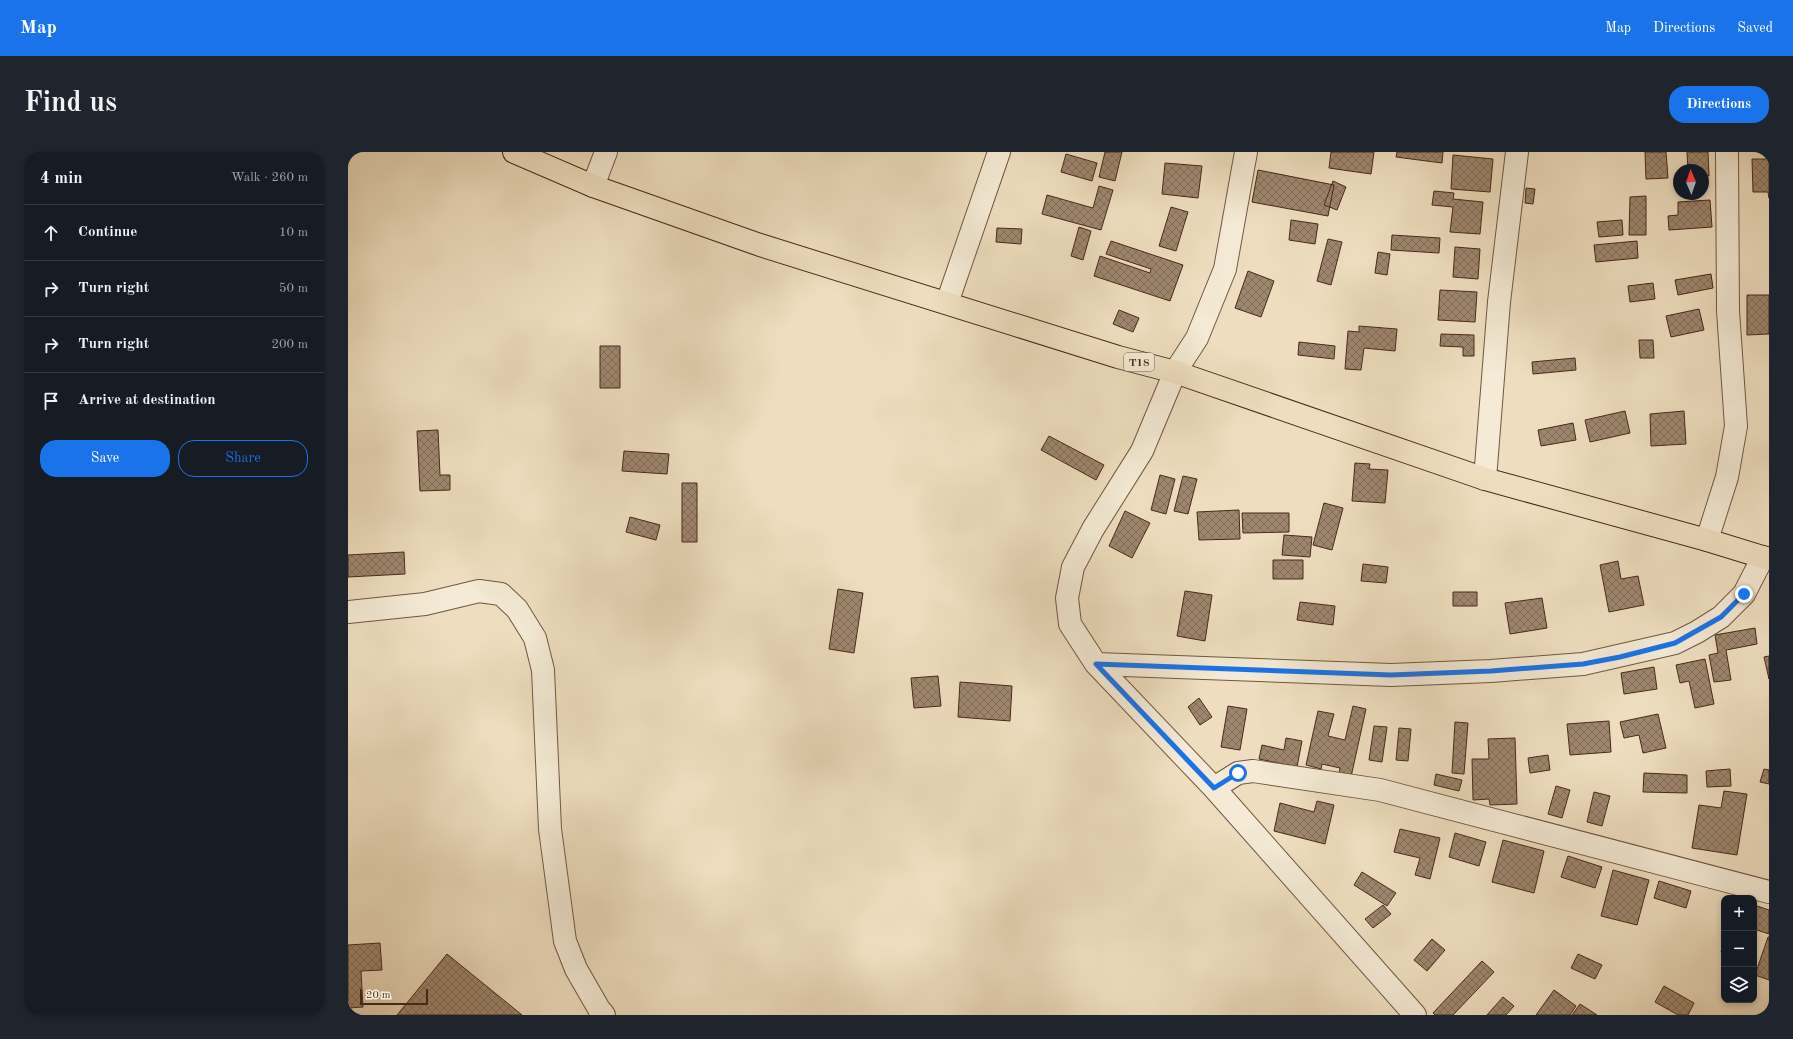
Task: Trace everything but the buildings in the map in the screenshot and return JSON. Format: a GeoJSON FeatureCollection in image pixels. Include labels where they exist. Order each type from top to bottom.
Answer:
{"type":"FeatureCollection","features":[{"type":"Feature","properties":{"kind":"highway","name":"T18"},"geometry":{"type":"LineString","coordinates":[[514,152],[593,186],[760,245],[1118,357],[1175,372],[1485,479],[1707,540],[1766,558]]}},
{"type":"Feature","properties":{"kind":"street"},"geometry":{"type":"LineString","coordinates":[[593,186],[606,152]]}},
{"type":"Feature","properties":{"kind":"street"},"geometry":{"type":"LineString","coordinates":[[947,303],[999,152]]}},
{"type":"Feature","properties":{"kind":"street"},"geometry":{"type":"LineString","coordinates":[[1246,152],[1225,269],[1197,338],[1175,372],[1142,451],[1093,529],[1073,567],[1067,598],[1070,624],[1096,664],[1214,788],[1415,1015]]}},
{"type":"Feature","properties":{"kind":"street"},"geometry":{"type":"LineString","coordinates":[[1485,479],[1499,302],[1517,152]]}},
{"type":"Feature","properties":{"kind":"street"},"geometry":{"type":"LineString","coordinates":[[1707,540],[1727,477],[1736,426],[1728,311],[1727,152]]}},
{"type":"Feature","properties":{"kind":"street"},"geometry":{"type":"LineString","coordinates":[[1096,664],[1391,675],[1491,671],[1583,664],[1620,657],[1675,643],[1697,632],[1721,617],[1744,594],[1766,558]]}},
{"type":"Feature","properties":{"kind":"street"},"geometry":{"type":"LineString","coordinates":[[348,612],[425,604],[479,591],[502,594],[517,609],[535,638],[543,670],[550,829],[565,941],[576,969],[604,1015]]}},
{"type":"Feature","properties":{"kind":"street"},"geometry":{"type":"LineString","coordinates":[[1214,788],[1238,773],[1253,771],[1380,790],[1769,892]]}},
{"type":"Feature","properties":{"kind":"route"},"geometry":{"type":"LineString","coordinates":[[1238,773],[1214,788],[1096,664],[1391,675],[1491,671],[1583,664],[1620,657],[1675,643],[1697,632],[1721,617],[1744,594]]}}]}
